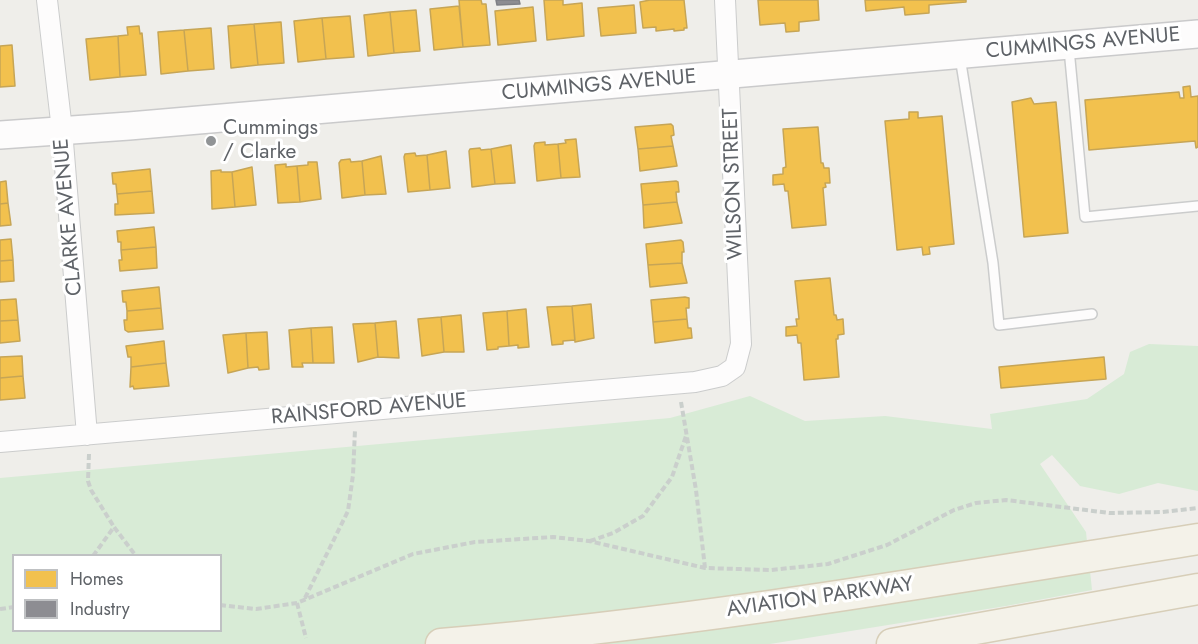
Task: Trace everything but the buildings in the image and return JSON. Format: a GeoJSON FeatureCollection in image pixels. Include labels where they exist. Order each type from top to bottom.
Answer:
{"type":"FeatureCollection","features":[{"type":"Feature","properties":{"kind":"main road","name":"AVIATION PARKWAY"},"geometry":{"type":"LineString","coordinates":[[441,644],[558,633],[710,614],[1198,539]]}},
{"type":"Feature","properties":{"kind":"main road"},"geometry":{"type":"LineString","coordinates":[[892,644],[1198,590]]}},
{"type":"Feature","properties":{"kind":"street","name":"CLARKE AVENUE"},"geometry":{"type":"LineString","coordinates":[[47,0],[62,130],[87,435]]}},
{"type":"Feature","properties":{"kind":"street","name":"WILSON STREET"},"geometry":{"type":"LineString","coordinates":[[725,0],[741,344],[735,368]]}},
{"type":"Feature","properties":{"kind":"street","name":"CUMMINGS AVENUE"},"geometry":{"type":"LineString","coordinates":[[0,135],[129,126],[1198,34]]}},
{"type":"Feature","properties":{"kind":"street","name":"RAINSFORD AVENUE"},"geometry":{"type":"LineString","coordinates":[[0,442],[695,382],[722,376],[735,368]]}},
{"type":"Feature","properties":{"kind":"lane"},"geometry":{"type":"LineString","coordinates":[[1068,45],[1085,217],[1198,206]]}},
{"type":"Feature","properties":{"kind":"lane"},"geometry":{"type":"LineString","coordinates":[[959,55],[993,263],[999,326],[1092,314]]}},
{"type":"Feature","properties":{"kind":"path"},"geometry":{"type":"LineString","coordinates":[[678,383],[696,490],[705,568]]}},
{"type":"Feature","properties":{"kind":"path"},"geometry":{"type":"LineString","coordinates":[[304,599],[348,511],[353,475],[355,412]]}},
{"type":"Feature","properties":{"kind":"path"},"geometry":{"type":"LineString","coordinates":[[87,435],[88,481],[91,490],[114,527],[135,554]]}},
{"type":"Feature","properties":{"kind":"path"},"geometry":{"type":"LineString","coordinates":[[590,541],[613,533],[643,516],[672,477],[686,435]]}},
{"type":"Feature","properties":{"kind":"path"},"geometry":{"type":"LineString","coordinates":[[222,605],[256,609],[297,603],[413,554],[476,542],[515,538],[553,537],[590,541],[705,568],[771,570],[828,564],[887,545],[954,510],[976,503],[1006,500],[1109,513],[1162,512],[1198,508]]}},
{"type":"Feature","properties":{"kind":"path"},"geometry":{"type":"LineString","coordinates":[[94,554],[114,527]]}},
{"type":"Feature","properties":{"kind":"path"},"geometry":{"type":"LineString","coordinates":[[297,603],[306,638]]}},
{"type":"Feature","properties":{"kind":"green space"},"geometry":{"type":"Polygon","coordinates":[[[1149,344],[1198,346],[1198,491],[1158,483],[1119,494],[1080,486],[1052,455],[1040,464],[1086,532],[1092,590],[770,644],[0,644],[0,478],[670,418],[750,396],[805,421],[885,416],[992,429],[990,414],[1087,399],[1124,374],[1130,352],[1149,344]]]}},
{"type":"Feature","properties":{"kind":"place","name":"Cummings / Clarke"},"geometry":{"type":"Point","coordinates":[211,141]}}]}
